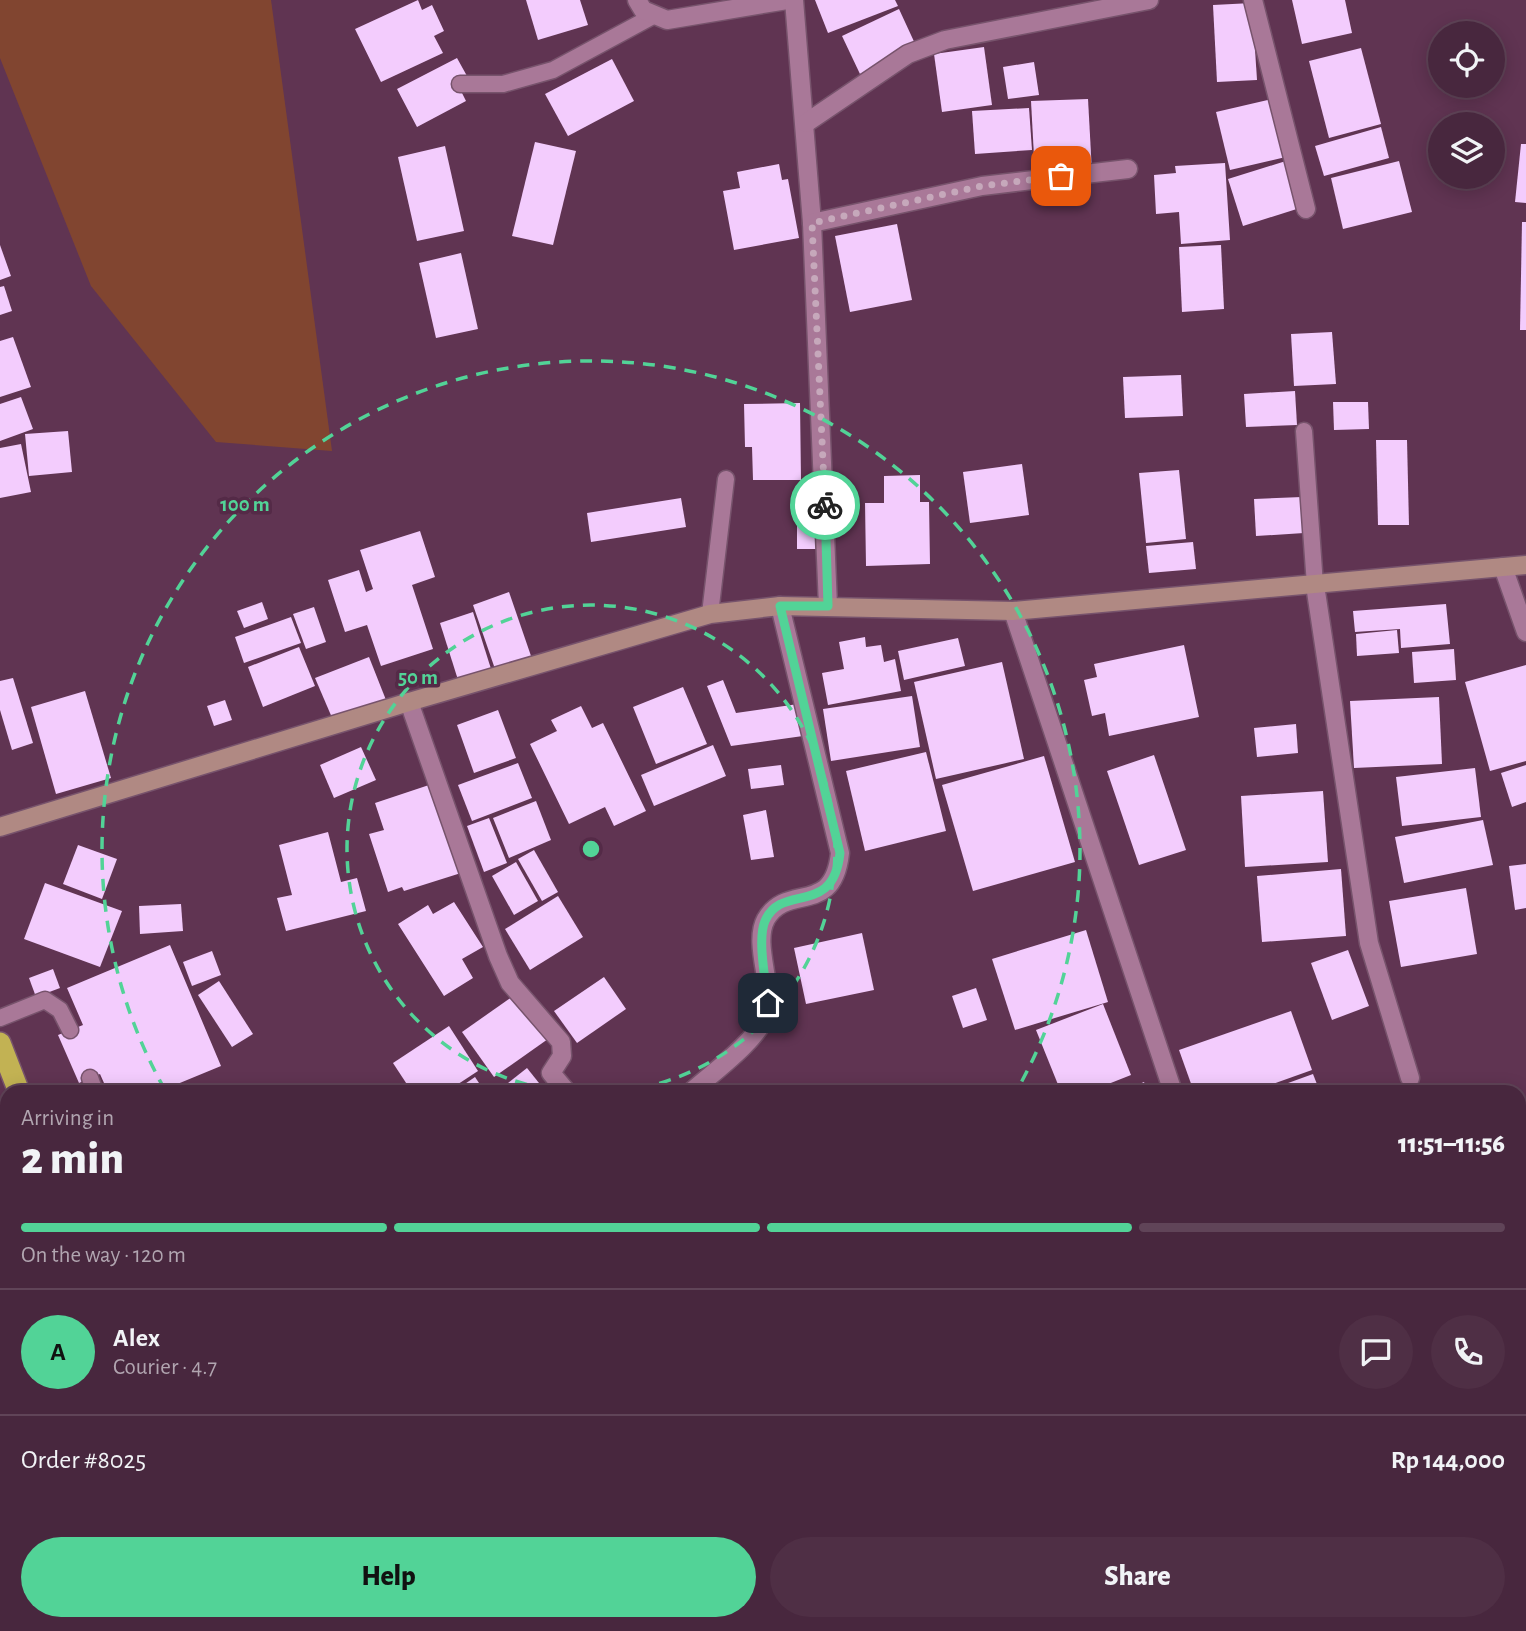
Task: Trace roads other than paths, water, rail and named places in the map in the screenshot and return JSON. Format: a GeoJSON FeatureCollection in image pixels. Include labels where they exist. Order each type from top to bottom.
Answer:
{"type":"FeatureCollection","features":[{"type":"Feature","properties":{"kind":"highway"},"geometry":{"type":"LineString","coordinates":[[0,1043],[16,1085]]}},
{"type":"Feature","properties":{"kind":"street"},"geometry":{"type":"LineString","coordinates":[[637,0],[653,16],[667,20],[787,0]]}},
{"type":"Feature","properties":{"kind":"street"},"geometry":{"type":"LineString","coordinates":[[794,0],[806,122],[812,223],[828,606]]}},
{"type":"Feature","properties":{"kind":"street"},"geometry":{"type":"LineString","coordinates":[[806,122],[908,54],[945,40],[1013,24],[1149,0]]}},
{"type":"Feature","properties":{"kind":"street"},"geometry":{"type":"LineString","coordinates":[[1252,0],[1306,209]]}},
{"type":"Feature","properties":{"kind":"street"},"geometry":{"type":"LineString","coordinates":[[812,223],[982,186],[1128,169]]}},
{"type":"Feature","properties":{"kind":"street"},"geometry":{"type":"LineString","coordinates":[[0,827],[409,702],[710,614],[780,606],[1013,611],[1526,565]]}},
{"type":"Feature","properties":{"kind":"street"},"geometry":{"type":"LineString","coordinates":[[1503,567],[1526,632]]}},
{"type":"Feature","properties":{"kind":"street"},"geometry":{"type":"LineString","coordinates":[[1315,585],[1369,943],[1410,1078]]}},
{"type":"Feature","properties":{"kind":"street"},"geometry":{"type":"LineString","coordinates":[[699,1085],[758,1030],[766,1016],[768,1003],[762,933],[765,920],[773,910],[784,904],[824,891],[833,883],[838,867],[840,853],[780,606]]}},
{"type":"Feature","properties":{"kind":"street"},"geometry":{"type":"LineString","coordinates":[[1013,611],[1171,1085]]}},
{"type":"Feature","properties":{"kind":"street"},"geometry":{"type":"LineString","coordinates":[[409,702],[498,956],[510,983],[561,1042],[562,1056],[551,1073],[561,1085]]}},
{"type":"Feature","properties":{"kind":"lane"},"geometry":{"type":"LineString","coordinates":[[460,84],[503,84],[554,70],[653,16]]}},
{"type":"Feature","properties":{"kind":"lane"},"geometry":{"type":"LineString","coordinates":[[1304,431],[1315,585]]}},
{"type":"Feature","properties":{"kind":"lane"},"geometry":{"type":"LineString","coordinates":[[710,614],[726,479]]}},
{"type":"Feature","properties":{"kind":"lane"},"geometry":{"type":"LineString","coordinates":[[0,1018],[45,1000],[60,1010],[69,1030]]}}]}
